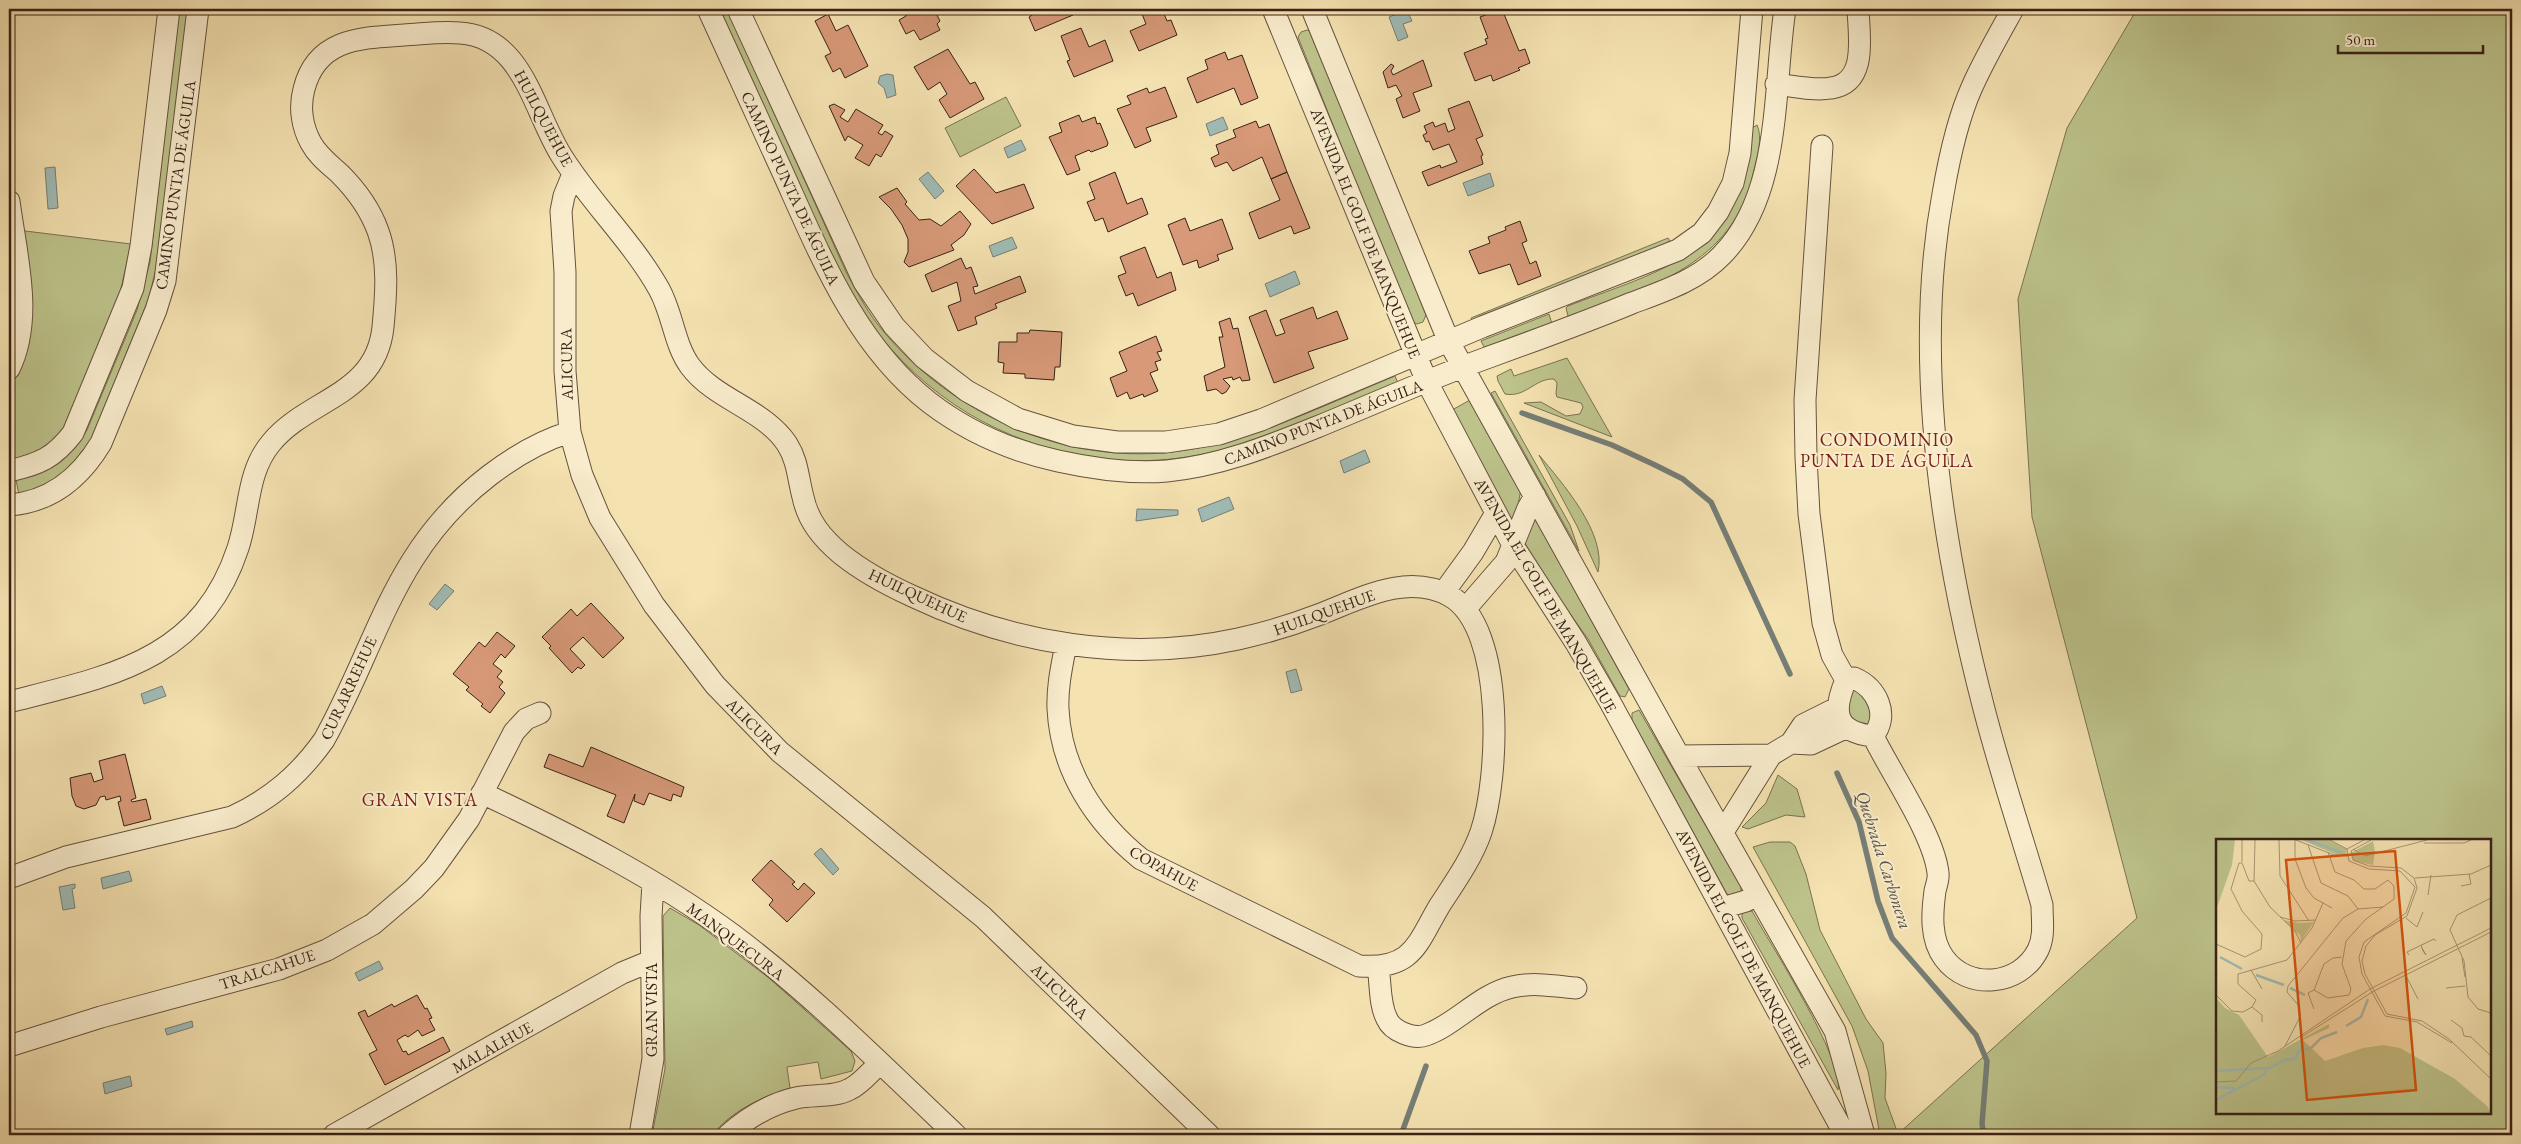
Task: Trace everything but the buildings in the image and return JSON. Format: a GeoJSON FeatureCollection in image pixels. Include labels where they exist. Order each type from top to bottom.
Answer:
{"type":"FeatureCollection","features":[{"type":"Feature","properties":{"kind":"street","name":"CAMINO PUNTA DE ÁGUILA"},"geometry":{"type":"LineString","coordinates":[[9,471],[44,461],[61,449],[73,433],[133,288],[141,246],[169,9]]}},
{"type":"Feature","properties":{"kind":"street","name":"CAMINO PUNTA DE ÁGUILA"},"geometry":{"type":"LineString","coordinates":[[9,505],[25,504],[46,496],[67,484],[89,463],[101,443],[156,310],[165,281],[198,9]]}},
{"type":"Feature","properties":{"kind":"street","name":"CAMINO PUNTA DE ÁGUILA"},"geometry":{"type":"LineString","coordinates":[[708,9],[826,268],[857,321],[890,365],[930,403],[976,432],[1021,453],[1079,466],[1125,472],[1168,471],[1215,463],[1258,451],[1427,382],[1590,321],[1674,287],[1693,277],[1721,256],[1748,221],[1763,182],[1772,131],[1785,9]]}},
{"type":"Feature","properties":{"kind":"street","name":"CAMINO PUNTA DE ÁGUILA"},"geometry":{"type":"LineString","coordinates":[[738,9],[864,282],[894,326],[924,358],[967,391],[1018,419],[1074,436],[1117,442],[1166,442],[1219,434],[1261,420],[1678,250],[1702,233],[1718,212],[1732,183],[1740,153],[1752,9]]}},
{"type":"Feature","properties":{"kind":"street"},"geometry":{"type":"LineString","coordinates":[[1312,9],[1449,342],[1756,894],[1835,1031],[1864,1135]]}},
{"type":"Feature","properties":{"kind":"street"},"geometry":{"type":"LineString","coordinates":[[1776,84],[1830,88],[1847,83],[1859,60],[1858,9]]}},
{"type":"Feature","properties":{"kind":"street"},"geometry":{"type":"LineString","coordinates":[[1874,736],[1922,829],[1934,858],[1938,874],[1932,913],[1934,936],[1943,957],[1951,966],[1971,978],[1994,981],[2016,974],[2029,962],[2039,948],[2042,937],[2042,905],[1984,710],[1957,590],[1940,478],[1930,338],[1930,299],[1937,231],[1955,140],[1971,87],[2013,9]]}},
{"type":"Feature","properties":{"kind":"street","name":"AVENIDA EL GOLF DE MANQUEHUE"},"geometry":{"type":"LineString","coordinates":[[1280,11],[1427,382],[1514,547],[1576,643],[1617,714],[1845,1135]]}},
{"type":"Feature","properties":{"kind":"street","name":"HUILQUEHUE"},"geometry":{"type":"LineString","coordinates":[[9,702],[115,674],[152,656],[186,630],[215,596],[232,564],[243,532],[251,482],[264,453],[290,424],[349,387],[358,380],[373,361],[383,330],[385,278],[383,246],[375,222],[360,197],[315,150],[304,128],[302,115],[304,88],[309,76],[325,54],[346,41],[363,38],[453,32],[475,35],[486,40],[506,54],[524,77],[550,136],[573,174],[655,281],[670,313],[682,353],[695,373],[712,388],[774,429],[789,446],[795,459],[808,514],[817,530],[836,550],[861,569],[898,589],[958,616],[993,628],[1066,644],[1132,650],[1165,649],[1218,643],[1277,630],[1390,589],[1415,586],[1444,592],[1467,607]]}},
{"type":"Feature","properties":{"kind":"street"},"geometry":{"type":"LineString","coordinates":[[1822,146],[1805,400],[1809,514],[1823,623],[1832,655],[1846,680],[1837,708],[1839,719],[1845,728],[1860,734],[1874,736]]}},
{"type":"Feature","properties":{"kind":"street","name":"ALICURA"},"geometry":{"type":"LineString","coordinates":[[573,174],[564,196],[561,211],[565,272],[565,371],[570,432],[582,475],[600,518],[654,606],[715,685],[780,752],[982,917],[1209,1135]]}},
{"type":"Feature","properties":{"kind":"street"},"geometry":{"type":"LineString","coordinates":[[9,201],[22,318],[9,369]]}},
{"type":"Feature","properties":{"kind":"street","name":"CURARREHUE"},"geometry":{"type":"LineString","coordinates":[[9,878],[66,857],[232,816],[252,808],[286,784],[311,758],[324,740],[401,577],[435,528],[466,496],[514,458],[540,443],[570,432]]}},
{"type":"Feature","properties":{"kind":"street"},"geometry":{"type":"LineString","coordinates":[[1535,496],[1528,508],[1514,547],[1506,562],[1467,607],[1481,632],[1489,658],[1493,704],[1494,746],[1488,800],[1481,832],[1461,873],[1435,913],[1420,943],[1392,963],[1378,967],[1381,1001],[1387,1021],[1396,1029],[1409,1036],[1425,1036],[1472,1006],[1510,987],[1532,984],[1576,988]]}},
{"type":"Feature","properties":{"kind":"street"},"geometry":{"type":"LineString","coordinates":[[1444,592],[1473,552],[1496,513]]}},
{"type":"Feature","properties":{"kind":"street","name":"COPAHUE"},"geometry":{"type":"LineString","coordinates":[[1066,644],[1060,677],[1058,709],[1064,746],[1076,782],[1099,817],[1118,840],[1141,859],[1338,956],[1359,966],[1378,967]]}},
{"type":"Feature","properties":{"kind":"street"},"geometry":{"type":"LineString","coordinates":[[1846,680],[1854,678],[1866,683],[1881,706],[1880,728],[1874,736]]}},
{"type":"Feature","properties":{"kind":"street"},"geometry":{"type":"LineString","coordinates":[[1617,714],[1626,705],[1646,697]]}},
{"type":"Feature","properties":{"kind":"street"},"geometry":{"type":"LineString","coordinates":[[1723,832],[1771,755],[1791,743],[1803,725],[1837,708]]}},
{"type":"Feature","properties":{"kind":"street","name":"TRALCAHUE"},"geometry":{"type":"LineString","coordinates":[[9,1046],[101,1017],[279,969],[327,950],[373,924],[414,889],[453,844],[514,732],[526,719],[540,713]]}},
{"type":"Feature","properties":{"kind":"street"},"geometry":{"type":"LineString","coordinates":[[1791,743],[1811,744],[1845,728]]}},
{"type":"Feature","properties":{"kind":"street"},"geometry":{"type":"LineString","coordinates":[[1679,756],[1771,755]]}},
{"type":"Feature","properties":{"kind":"street","name":"MANQUECURA"},"geometry":{"type":"LineString","coordinates":[[482,793],[564,832],[698,911],[760,957],[956,1135]]}},
{"type":"Feature","properties":{"kind":"street","name":"GRAN VISTA"},"geometry":{"type":"LineString","coordinates":[[640,1135],[652,1059],[650,916],[653,883]]}},
{"type":"Feature","properties":{"kind":"street"},"geometry":{"type":"LineString","coordinates":[[1722,908],[1746,901],[1756,894]]}},
{"type":"Feature","properties":{"kind":"street","name":"MALALHUE"},"geometry":{"type":"LineString","coordinates":[[334,1135],[622,973],[651,961]]}},
{"type":"Feature","properties":{"kind":"street"},"geometry":{"type":"LineString","coordinates":[[728,1135],[744,1121],[796,1098],[831,1094],[850,1089],[880,1064]]}},
{"type":"Feature","properties":{"kind":"green space"},"geometry":{"type":"Polygon","coordinates":[[[179,9],[189,9],[159,255],[149,298],[91,440],[64,474],[39,489],[19,495],[16,480],[39,474],[58,464],[73,449],[87,430],[137,310],[150,262],[179,9]]]}},
{"type":"Feature","properties":{"kind":"green space"},"geometry":{"type":"Polygon","coordinates":[[[716,9],[727,9],[847,274],[869,311],[884,332],[915,365],[951,393],[989,416],[1030,434],[1073,447],[1118,453],[1163,453],[1232,440],[1303,415],[1395,376],[1398,383],[1256,440],[1188,457],[1147,461],[1106,459],[1065,452],[1012,435],[982,421],[928,385],[904,363],[861,311],[830,258],[716,9]]]}},
{"type":"Feature","properties":{"kind":"green space"},"geometry":{"type":"Polygon","coordinates":[[[2137,9],[2512,9],[2512,1135],[1880,1135],[1868,1071],[1852,1026],[1753,847],[1770,842],[1790,842],[1795,846],[1806,874],[1820,930],[1866,1019],[1883,1043],[1886,1073],[1885,1098],[1898,1134],[2137,918],[2032,517],[2018,299],[2067,128],[2137,9]]]}},
{"type":"Feature","properties":{"kind":"green space"},"geometry":{"type":"Polygon","coordinates":[[[1307,30],[1313,32],[1426,315],[1423,322],[1417,324],[1411,321],[1298,37],[1301,32],[1307,30]]]}},
{"type":"Feature","properties":{"kind":"green space"},"geometry":{"type":"Polygon","coordinates":[[[1006,97],[1021,126],[960,157],[945,128],[1006,97]]]}},
{"type":"Feature","properties":{"kind":"green space"},"geometry":{"type":"Polygon","coordinates":[[[1757,125],[1759,130],[1758,154],[1744,202],[1728,229],[1708,250],[1685,268],[1658,282],[1630,295],[1571,317],[1568,316],[1566,308],[1568,306],[1654,273],[1679,260],[1702,243],[1721,223],[1737,198],[1748,166],[1752,128],[1757,125]]]}},
{"type":"Feature","properties":{"kind":"green space"},"geometry":{"type":"Polygon","coordinates":[[[9,229],[131,244],[120,293],[65,430],[39,449],[9,461],[9,229]]]}},
{"type":"Feature","properties":{"kind":"green space"},"geometry":{"type":"Polygon","coordinates":[[[1668,238],[1670,241],[1661,246],[1473,321],[1471,318],[1668,238]]]}},
{"type":"Feature","properties":{"kind":"green space"},"geometry":{"type":"Polygon","coordinates":[[[1549,314],[1552,324],[1484,347],[1481,341],[1549,314]]]}},
{"type":"Feature","properties":{"kind":"green space"},"geometry":{"type":"Polygon","coordinates":[[[1567,358],[1612,437],[1524,403],[1541,402],[1566,416],[1580,414],[1583,407],[1581,403],[1557,397],[1557,383],[1554,379],[1541,381],[1525,391],[1512,394],[1505,394],[1498,381],[1497,376],[1511,369],[1514,376],[1567,358]]]}},
{"type":"Feature","properties":{"kind":"green space"},"geometry":{"type":"Polygon","coordinates":[[[1495,391],[1570,525],[1579,551],[1491,393],[1495,391]]]}},
{"type":"Feature","properties":{"kind":"green space"},"geometry":{"type":"Polygon","coordinates":[[[1470,400],[1521,489],[1516,516],[1511,519],[1452,410],[1470,400]]]}},
{"type":"Feature","properties":{"kind":"green space"},"geometry":{"type":"Polygon","coordinates":[[[1539,455],[1570,494],[1589,525],[1596,541],[1599,557],[1598,572],[1577,526],[1539,455]]]}},
{"type":"Feature","properties":{"kind":"green space"},"geometry":{"type":"Polygon","coordinates":[[[1535,518],[1629,689],[1625,697],[1620,696],[1588,639],[1544,577],[1522,538],[1535,518]]]}},
{"type":"Feature","properties":{"kind":"green space"},"geometry":{"type":"Polygon","coordinates":[[[1856,689],[1870,707],[1869,729],[1856,722],[1848,710],[1849,690],[1856,689]]]}},
{"type":"Feature","properties":{"kind":"green space"},"geometry":{"type":"Polygon","coordinates":[[[1639,710],[1741,887],[1741,892],[1735,899],[1727,894],[1632,720],[1632,713],[1639,710]]]}},
{"type":"Feature","properties":{"kind":"green space"},"geometry":{"type":"Polygon","coordinates":[[[1778,775],[1797,789],[1805,817],[1786,815],[1748,829],[1742,827],[1766,803],[1778,775]]]}},
{"type":"Feature","properties":{"kind":"green space"},"geometry":{"type":"Polygon","coordinates":[[[670,908],[699,925],[769,978],[851,1051],[855,1061],[852,1071],[821,1079],[818,1062],[787,1067],[790,1088],[768,1096],[738,1112],[712,1135],[652,1135],[665,1069],[663,916],[670,908]]]}},
{"type":"Feature","properties":{"kind":"green space"},"geometry":{"type":"Polygon","coordinates":[[[1747,909],[1752,911],[1789,973],[1818,1028],[1837,1075],[1838,1090],[1742,918],[1742,914],[1747,909]]]}},
{"type":"Feature","properties":{"kind":"water"},"geometry":{"type":"Polygon","coordinates":[[[1407,10],[1412,21],[1403,24],[1408,37],[1398,41],[1389,17],[1407,10]]]}},
{"type":"Feature","properties":{"kind":"water"},"geometry":{"type":"Polygon","coordinates":[[[893,75],[896,95],[887,98],[884,88],[878,83],[880,76],[893,75]]]}},
{"type":"Feature","properties":{"kind":"water"},"geometry":{"type":"Polygon","coordinates":[[[1223,117],[1228,129],[1210,136],[1206,124],[1223,117]]]}},
{"type":"Feature","properties":{"kind":"water"},"geometry":{"type":"Polygon","coordinates":[[[1021,140],[1026,150],[1008,158],[1004,148],[1021,140]]]}},
{"type":"Feature","properties":{"kind":"water"},"geometry":{"type":"Polygon","coordinates":[[[55,167],[58,208],[48,209],[45,168],[55,167]]]}},
{"type":"Feature","properties":{"kind":"water"},"geometry":{"type":"Polygon","coordinates":[[[928,172],[944,191],[935,199],[919,179],[928,172]]]}},
{"type":"Feature","properties":{"kind":"water"},"geometry":{"type":"Polygon","coordinates":[[[1490,173],[1494,186],[1468,196],[1463,183],[1490,173]]]}},
{"type":"Feature","properties":{"kind":"water"},"geometry":{"type":"Polygon","coordinates":[[[1012,237],[1017,248],[993,257],[989,246],[1012,237]]]}},
{"type":"Feature","properties":{"kind":"water"},"geometry":{"type":"Polygon","coordinates":[[[1295,271],[1300,284],[1270,297],[1265,284],[1295,271]]]}},
{"type":"Feature","properties":{"kind":"water"},"geometry":{"type":"Polygon","coordinates":[[[1365,450],[1370,462],[1344,473],[1340,461],[1365,450]]]}},
{"type":"Feature","properties":{"kind":"water"},"geometry":{"type":"Polygon","coordinates":[[[1229,497],[1234,509],[1202,522],[1198,509],[1229,497]]]}},
{"type":"Feature","properties":{"kind":"water"},"geometry":{"type":"Polygon","coordinates":[[[1137,509],[1178,510],[1178,515],[1136,521],[1137,509]]]}},
{"type":"Feature","properties":{"kind":"water"},"geometry":{"type":"Polygon","coordinates":[[[445,584],[454,591],[437,610],[429,604],[445,584]]]}},
{"type":"Feature","properties":{"kind":"water"},"geometry":{"type":"Polygon","coordinates":[[[1296,669],[1302,690],[1291,693],[1286,672],[1296,669]]]}},
{"type":"Feature","properties":{"kind":"water"},"geometry":{"type":"Polygon","coordinates":[[[162,686],[166,696],[144,704],[141,694],[162,686]]]}},
{"type":"Feature","properties":{"kind":"water"},"geometry":{"type":"Polygon","coordinates":[[[821,848],[839,869],[833,875],[814,854],[821,848]]]}},
{"type":"Feature","properties":{"kind":"water"},"geometry":{"type":"Polygon","coordinates":[[[129,871],[132,881],[103,889],[101,878],[129,871]]]}},
{"type":"Feature","properties":{"kind":"water"},"geometry":{"type":"Polygon","coordinates":[[[75,884],[75,888],[72,889],[75,908],[63,910],[59,887],[75,884]]]}},
{"type":"Feature","properties":{"kind":"water"},"geometry":{"type":"Polygon","coordinates":[[[379,961],[383,969],[359,981],[355,973],[379,961]]]}},
{"type":"Feature","properties":{"kind":"water"},"geometry":{"type":"Polygon","coordinates":[[[192,1021],[193,1027],[167,1035],[165,1029],[192,1021]]]}},
{"type":"Feature","properties":{"kind":"water"},"geometry":{"type":"Polygon","coordinates":[[[130,1076],[132,1086],[105,1094],[103,1083],[130,1076]]]}},
{"type":"Feature","properties":{"kind":"waterway","name":"Quebrada Carbonera"},"geometry":{"type":"LineString","coordinates":[[1522,413],[1612,445],[1655,465],[1683,479],[1711,502],[1790,674]]}},
{"type":"Feature","properties":{"kind":"waterway","name":"Quebrada Carbonera"},"geometry":{"type":"LineString","coordinates":[[1837,773],[1859,822],[1878,901],[1892,938],[1976,1035],[1987,1061],[1982,1124],[1984,1135]]}},
{"type":"Feature","properties":{"kind":"waterway"},"geometry":{"type":"LineString","coordinates":[[1401,1135],[1426,1066]]}},
{"type":"Feature","properties":{"kind":"district","name":"CONDOMINIO PUNTA DE ÁGUILA"},"geometry":{"type":"Point","coordinates":[1887,450]}},
{"type":"Feature","properties":{"kind":"district","name":"GRAN VISTA"},"geometry":{"type":"Point","coordinates":[420,800]}}]}
